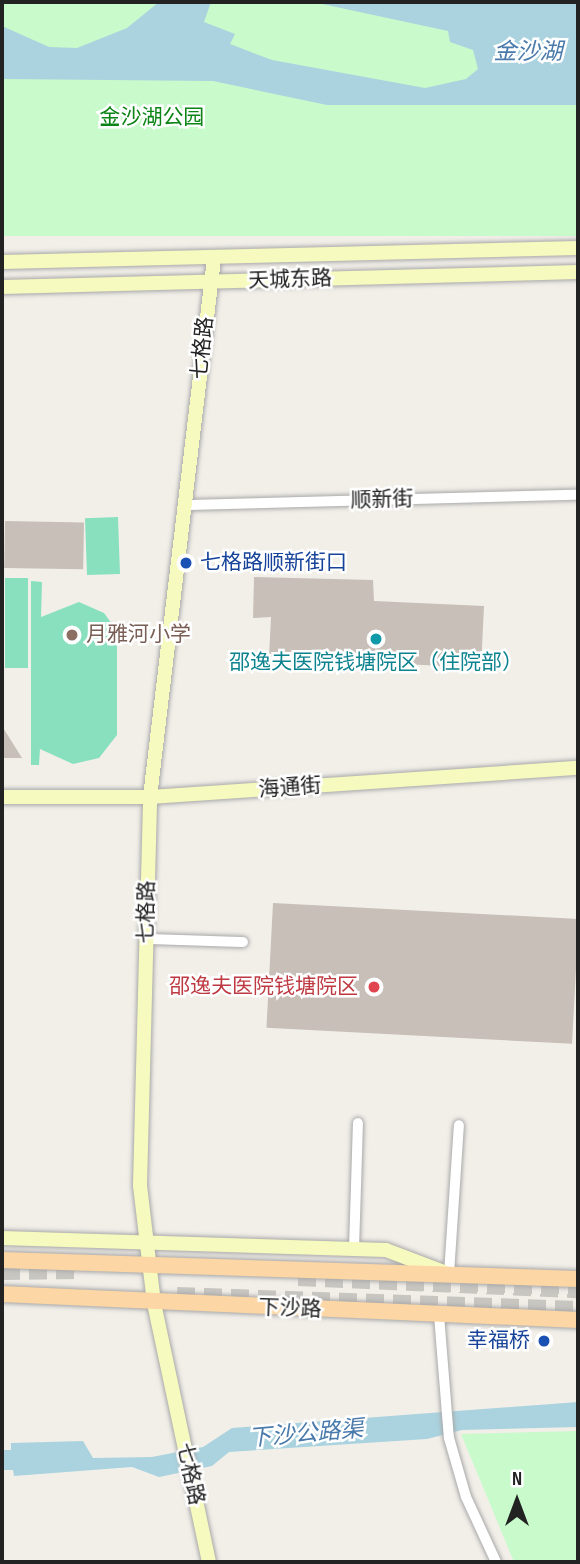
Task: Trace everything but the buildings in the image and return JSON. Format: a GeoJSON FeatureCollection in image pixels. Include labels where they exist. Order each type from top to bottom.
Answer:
{"type":"FeatureCollection","features":[{"type":"Feature","properties":{"kind":"main road","name":"下沙路"},"geometry":{"type":"LineString","coordinates":[[2,1260],[578,1279]]}},
{"type":"Feature","properties":{"kind":"main road","name":"下沙路"},"geometry":{"type":"LineString","coordinates":[[2,1294],[154,1303],[578,1320]]}},
{"type":"Feature","properties":{"kind":"street","name":"天城东路"},"geometry":{"type":"LineString","coordinates":[[2,262],[214,259],[578,248]]}},
{"type":"Feature","properties":{"kind":"street","name":"七格路"},"geometry":{"type":"LineString","coordinates":[[209,1562],[154,1303],[144,1241],[150,797],[214,259]]}},
{"type":"Feature","properties":{"kind":"street","name":"天城东路"},"geometry":{"type":"LineString","coordinates":[[2,287],[578,272]]}},
{"type":"Feature","properties":{"kind":"street","name":"顺新街"},"geometry":{"type":"LineString","coordinates":[[185,505],[578,495]]}},
{"type":"Feature","properties":{"kind":"street","name":"海通街"},"geometry":{"type":"LineString","coordinates":[[2,797],[150,797],[578,768]]}},
{"type":"Feature","properties":{"kind":"street"},"geometry":{"type":"LineString","coordinates":[[147,939],[243,942]]}},
{"type":"Feature","properties":{"kind":"street"},"geometry":{"type":"LineString","coordinates":[[354,1249],[358,1123]]}},
{"type":"Feature","properties":{"kind":"street"},"geometry":{"type":"LineString","coordinates":[[449,1274],[459,1125]]}},
{"type":"Feature","properties":{"kind":"street","name":"下沙路"},"geometry":{"type":"LineString","coordinates":[[2,1238],[386,1251],[449,1274]]}},
{"type":"Feature","properties":{"kind":"street"},"geometry":{"type":"LineString","coordinates":[[439,1315],[444,1406],[449,1438],[466,1497],[496,1562]]}},
{"type":"Feature","properties":{"kind":"green space","name":"金沙湖公园"},"geometry":{"type":"Polygon","coordinates":[[[2,2],[578,2],[578,236],[2,236],[2,2]]]}},
{"type":"Feature","properties":{"kind":"green space"},"geometry":{"type":"Polygon","coordinates":[[[118,517],[120,574],[87,575],[85,518],[118,517]]]}},
{"type":"Feature","properties":{"kind":"green space"},"geometry":{"type":"Polygon","coordinates":[[[5,578],[28,578],[28,668],[5,668],[5,578]]]}},
{"type":"Feature","properties":{"kind":"green space"},"geometry":{"type":"Polygon","coordinates":[[[31,581],[42,582],[41,617],[79,602],[104,613],[117,631],[117,735],[99,758],[73,764],[40,749],[39,765],[31,765],[31,581]]]}},
{"type":"Feature","properties":{"kind":"green space"},"geometry":{"type":"Polygon","coordinates":[[[578,1431],[578,1562],[514,1562],[461,1434],[578,1431]]]}},
{"type":"Feature","properties":{"kind":"water","name":"金沙湖"},"geometry":{"type":"Polygon","coordinates":[[[159,2],[211,2],[204,22],[235,34],[230,44],[272,60],[425,88],[466,79],[478,69],[473,50],[450,42],[448,31],[313,2],[578,2],[578,105],[327,105],[213,81],[2,79],[2,26],[49,47],[77,48],[127,28],[159,2]]]}},
{"type":"Feature","properties":{"kind":"water","name":"下沙公路渠"},"geometry":{"type":"Polygon","coordinates":[[[578,1402],[578,1427],[462,1430],[427,1439],[229,1452],[212,1466],[159,1477],[132,1467],[14,1476],[13,1470],[2,1470],[2,1450],[11,1450],[11,1443],[83,1441],[93,1458],[152,1457],[203,1447],[232,1428],[578,1402]]]}},
{"type":"Feature","properties":{"kind":"tunnel"},"geometry":{"type":"LineString","coordinates":[[2,1271],[82,1270]]}},
{"type":"Feature","properties":{"kind":"tunnel"},"geometry":{"type":"LineString","coordinates":[[298,1277],[578,1289]]}},
{"type":"Feature","properties":{"kind":"tunnel"},"geometry":{"type":"LineString","coordinates":[[177,1296],[578,1310]]}},
{"type":"Feature","properties":{"kind":"place","name":"七格路顺新街口"},"geometry":{"type":"Point","coordinates":[186,563]}},
{"type":"Feature","properties":{"kind":"place","name":"月雅河小学"},"geometry":{"type":"Point","coordinates":[72,635]}},
{"type":"Feature","properties":{"kind":"place","name":"邵逸夫医院钱塘院区（住院部）"},"geometry":{"type":"Point","coordinates":[376,639]}},
{"type":"Feature","properties":{"kind":"place","name":"邵逸夫医院钱塘院区"},"geometry":{"type":"Point","coordinates":[374,987]}},
{"type":"Feature","properties":{"kind":"place","name":"幸福桥"},"geometry":{"type":"Point","coordinates":[544,1341]}}]}
